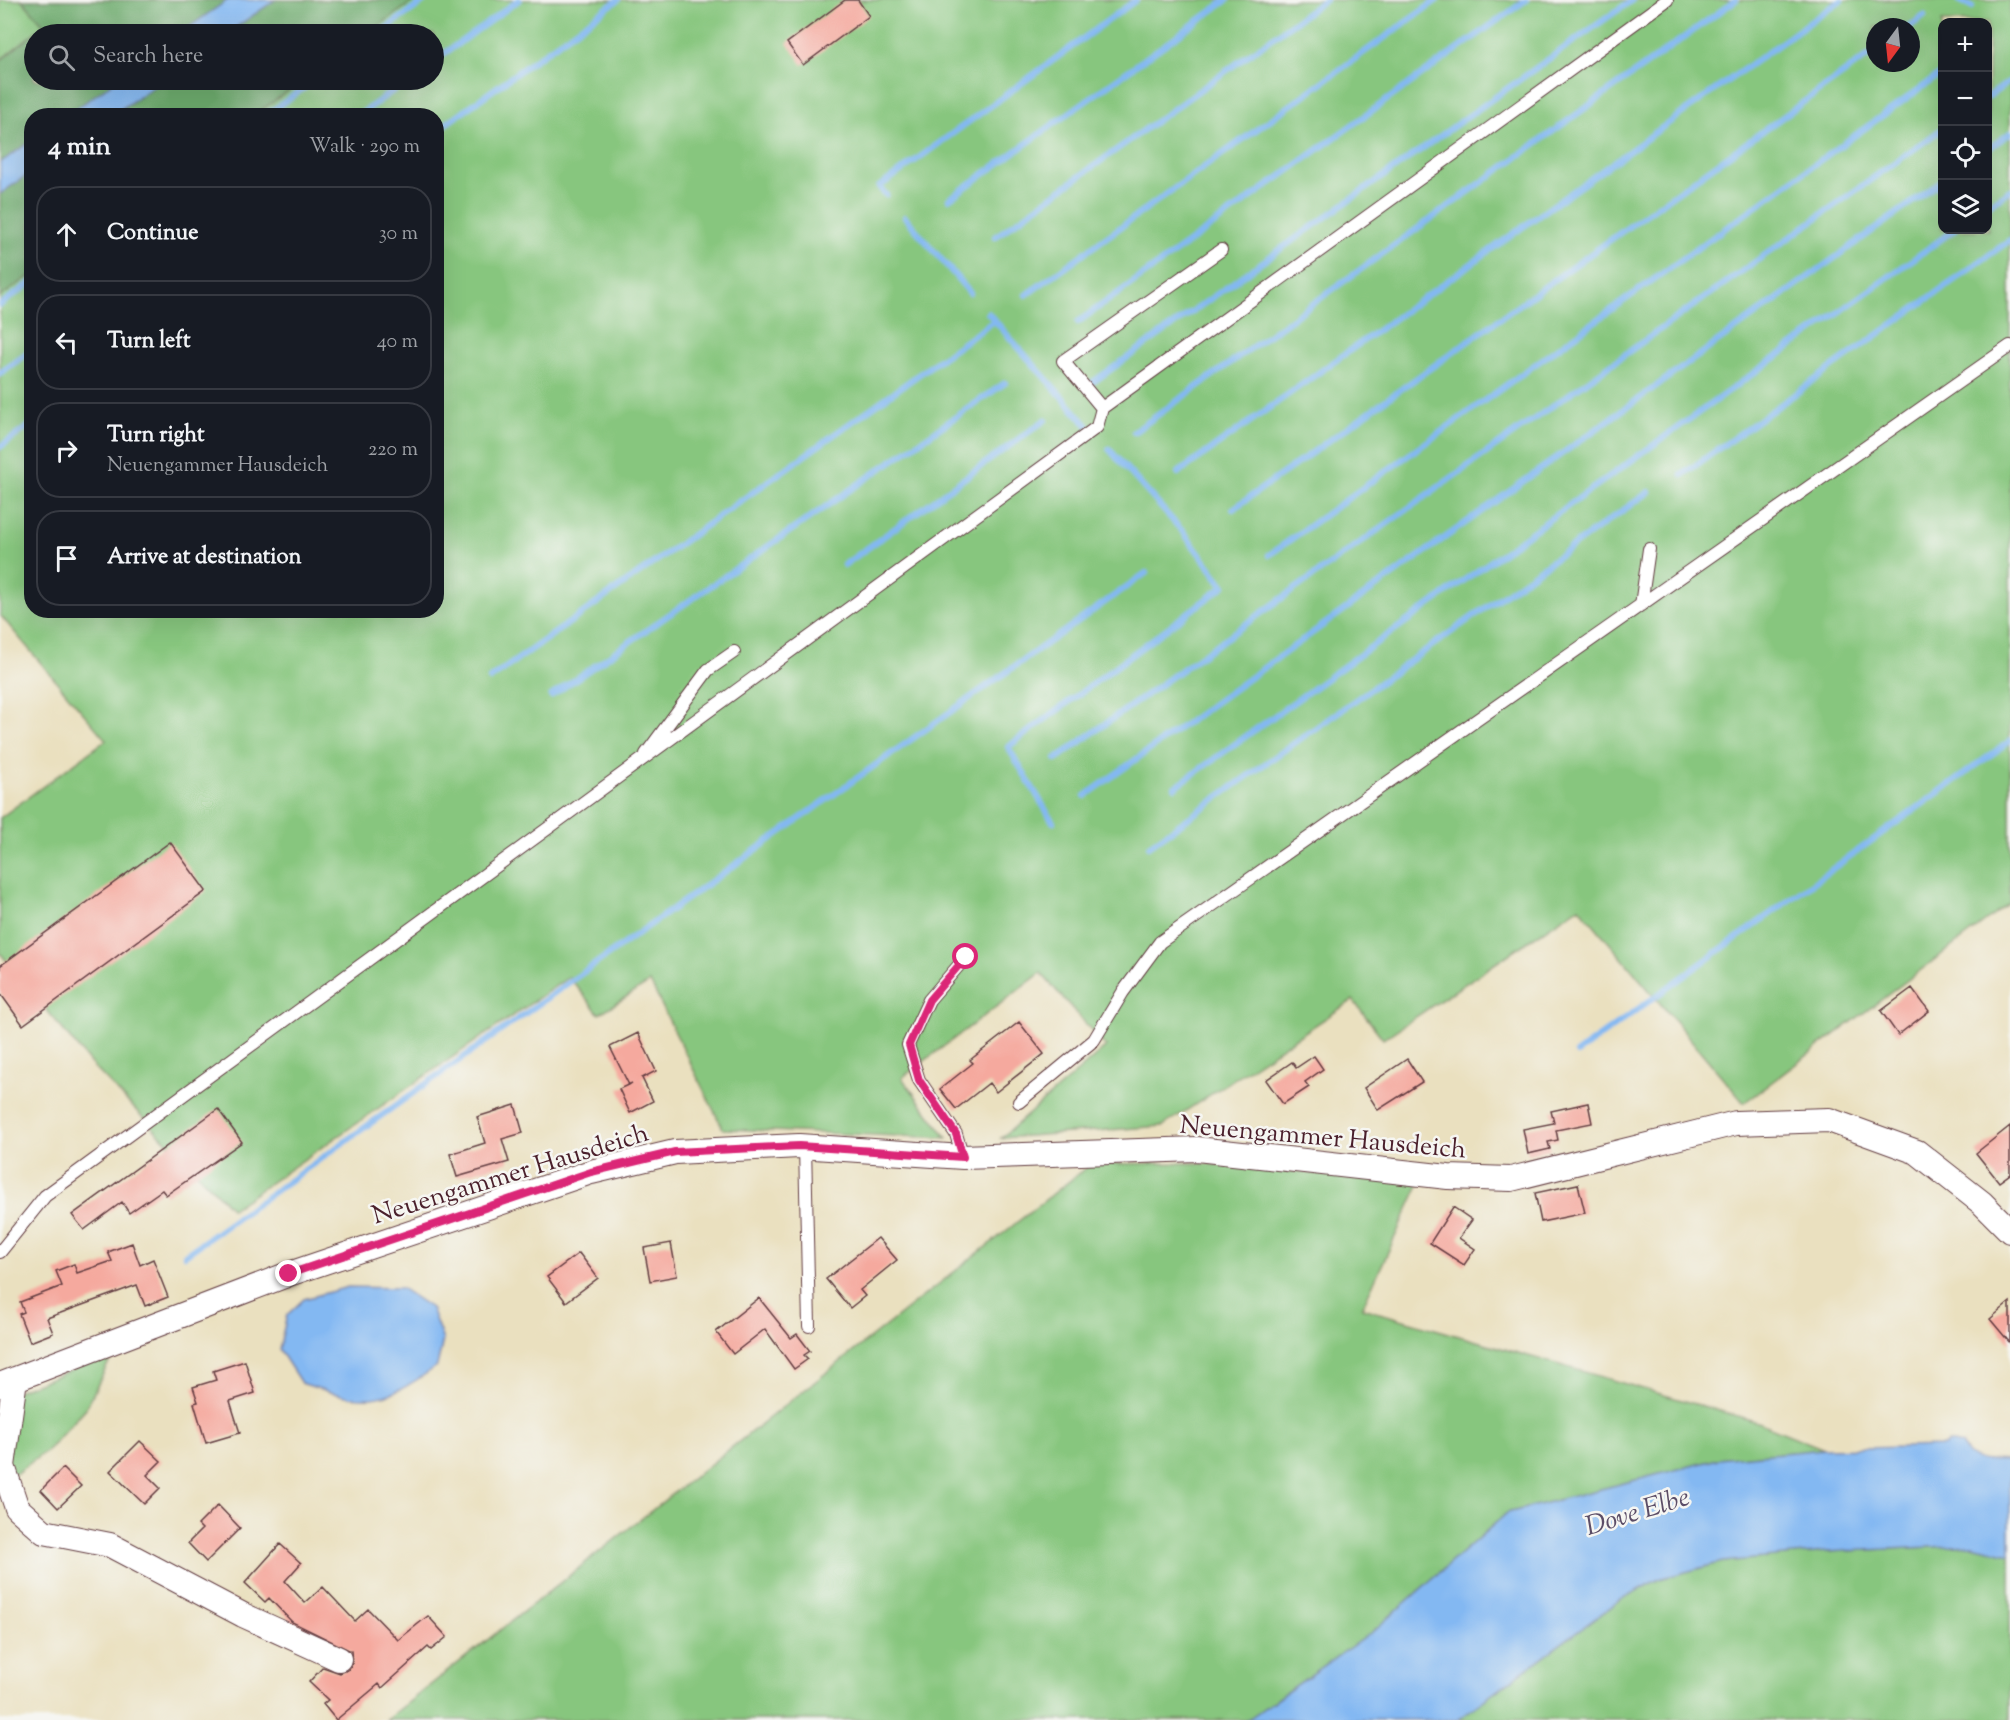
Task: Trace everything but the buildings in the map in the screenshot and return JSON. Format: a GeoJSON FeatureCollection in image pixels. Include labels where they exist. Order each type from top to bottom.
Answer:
{"type":"FeatureCollection","features":[{"type":"Feature","properties":{"kind":"street","name":"Neuengammer Hausdeich"},"geometry":{"type":"LineString","coordinates":[[339,1659],[243,1615],[110,1545],[44,1532],[17,1508],[3,1466],[8,1382],[289,1274],[591,1172],[675,1152],[805,1146],[963,1157],[1197,1149],[1448,1177],[1511,1179],[1736,1123],[1829,1120],[1917,1152],[2006,1221]]}},
{"type":"Feature","properties":{"kind":"lane"},"geometry":{"type":"LineString","coordinates":[[0,1252],[45,1196],[638,765],[1097,427],[1102,408],[1667,0]]}},
{"type":"Feature","properties":{"kind":"lane"},"geometry":{"type":"LineString","coordinates":[[1102,408],[1063,360],[1221,250]]}},
{"type":"Feature","properties":{"kind":"lane"},"geometry":{"type":"LineString","coordinates":[[1019,1102],[1094,1040],[1123,992],[1160,942],[2010,346]]}},
{"type":"Feature","properties":{"kind":"lane"},"geometry":{"type":"LineString","coordinates":[[1641,605],[1649,549]]}},
{"type":"Feature","properties":{"kind":"lane"},"geometry":{"type":"LineString","coordinates":[[638,765],[708,670],[734,652]]}},
{"type":"Feature","properties":{"kind":"lane"},"geometry":{"type":"LineString","coordinates":[[963,1157],[956,1134],[919,1080],[909,1045],[929,1000],[966,957]]}},
{"type":"Feature","properties":{"kind":"lane"},"geometry":{"type":"LineString","coordinates":[[805,1146],[809,1326]]}},
{"type":"Feature","properties":{"kind":"green space"},"geometry":{"type":"Polygon","coordinates":[[[0,0],[22,0],[43,24],[24,24],[24,41],[0,60],[0,0]]]}},
{"type":"Feature","properties":{"kind":"green space"},"geometry":{"type":"Polygon","coordinates":[[[22,0],[228,0],[193,24],[43,24],[22,0]]]}},
{"type":"Feature","properties":{"kind":"green space"},"geometry":{"type":"Polygon","coordinates":[[[275,0],[415,0],[381,24],[240,24],[275,0]]]}},
{"type":"Feature","properties":{"kind":"green space"},"geometry":{"type":"Polygon","coordinates":[[[415,0],[2010,0],[2010,903],[1744,1103],[1579,907],[1383,1039],[1353,1000],[1163,1126],[1001,1138],[1106,1047],[1041,973],[902,1078],[947,1138],[723,1129],[650,982],[599,1014],[569,977],[232,1209],[91,1064],[0,953],[0,818],[106,740],[0,615],[0,297],[24,280],[24,618],[444,618],[444,108],[264,108],[290,90],[444,90],[444,24],[381,24],[415,0]]]}},
{"type":"Feature","properties":{"kind":"green space"},"geometry":{"type":"Polygon","coordinates":[[[24,41],[24,90],[103,90],[77,108],[24,108],[24,146],[0,163],[0,61],[24,41]]]}},
{"type":"Feature","properties":{"kind":"green space"},"geometry":{"type":"Polygon","coordinates":[[[149,90],[290,90],[264,108],[123,108],[149,90]]]}},
{"type":"Feature","properties":{"kind":"green space"},"geometry":{"type":"Polygon","coordinates":[[[24,177],[24,280],[0,297],[0,194],[24,177]]]}},
{"type":"Feature","properties":{"kind":"green space"},"geometry":{"type":"Polygon","coordinates":[[[1197,1163],[1420,1183],[1362,1308],[1758,1422],[1824,1449],[1718,1459],[1507,1513],[1372,1632],[1247,1720],[386,1720],[1091,1164],[1197,1163]]]}},
{"type":"Feature","properties":{"kind":"green space"},"geometry":{"type":"Polygon","coordinates":[[[113,1354],[86,1408],[48,1450],[0,1485],[4,1396],[113,1354]]]}},
{"type":"Feature","properties":{"kind":"green space"},"geometry":{"type":"Polygon","coordinates":[[[1973,1545],[2010,1554],[2010,1720],[1457,1720],[1623,1598],[1659,1579],[1723,1562],[1825,1552],[1973,1545]]]}},
{"type":"Feature","properties":{"kind":"water"},"geometry":{"type":"Polygon","coordinates":[[[228,0],[275,0],[240,24],[193,24],[228,0]]]}},
{"type":"Feature","properties":{"kind":"water"},"geometry":{"type":"Polygon","coordinates":[[[103,90],[148,90],[122,108],[77,108],[103,90]]]}},
{"type":"Feature","properties":{"kind":"water"},"geometry":{"type":"Polygon","coordinates":[[[24,146],[24,177],[0,194],[0,163],[24,146]]]}},
{"type":"Feature","properties":{"kind":"water"},"geometry":{"type":"Polygon","coordinates":[[[348,1287],[401,1288],[431,1308],[443,1340],[437,1366],[400,1389],[372,1398],[342,1395],[301,1383],[279,1349],[287,1315],[304,1299],[348,1287]]]}},
{"type":"Feature","properties":{"kind":"water","name":"Dove Elbe"},"geometry":{"type":"Polygon","coordinates":[[[1948,1442],[1962,1445],[1971,1457],[1977,1459],[2010,1461],[2010,1554],[1973,1545],[1825,1552],[1723,1562],[1659,1579],[1623,1598],[1457,1720],[1247,1720],[1372,1632],[1507,1513],[1718,1459],[1824,1449],[1944,1446],[1948,1442]]]}},
{"type":"Feature","properties":{"kind":"waterway"},"geometry":{"type":"LineString","coordinates":[[392,24],[426,0]]}},
{"type":"Feature","properties":{"kind":"waterway"},"geometry":{"type":"LineString","coordinates":[[444,54],[519,0]]}},
{"type":"Feature","properties":{"kind":"waterway"},"geometry":{"type":"LineString","coordinates":[[444,125],[618,0]]}},
{"type":"Feature","properties":{"kind":"waterway"},"geometry":{"type":"LineString","coordinates":[[886,195],[879,187],[1136,0]]}},
{"type":"Feature","properties":{"kind":"waterway"},"geometry":{"type":"LineString","coordinates":[[949,199],[1227,0]]}},
{"type":"Feature","properties":{"kind":"waterway"},"geometry":{"type":"LineString","coordinates":[[995,237],[1325,0]]}},
{"type":"Feature","properties":{"kind":"waterway"},"geometry":{"type":"LineString","coordinates":[[1026,295],[1437,0]]}},
{"type":"Feature","properties":{"kind":"waterway"},"geometry":{"type":"LineString","coordinates":[[1078,322],[1526,0]]}},
{"type":"Feature","properties":{"kind":"waterway"},"geometry":{"type":"LineString","coordinates":[[1093,382],[1632,0]]}},
{"type":"Feature","properties":{"kind":"waterway"},"geometry":{"type":"LineString","coordinates":[[1134,432],[1736,0]]}},
{"type":"Feature","properties":{"kind":"waterway"},"geometry":{"type":"LineString","coordinates":[[1178,473],[1841,0]]}},
{"type":"Feature","properties":{"kind":"waterway"},"geometry":{"type":"LineString","coordinates":[[1959,0],[1972,7]]}},
{"type":"Feature","properties":{"kind":"waterway"},"geometry":{"type":"LineString","coordinates":[[1920,19],[1924,16]]}},
{"type":"Feature","properties":{"kind":"waterway"},"geometry":{"type":"LineString","coordinates":[[1233,509],[1866,57]]}},
{"type":"Feature","properties":{"kind":"waterway"},"geometry":{"type":"LineString","coordinates":[[1269,555],[1938,76]]}},
{"type":"Feature","properties":{"kind":"waterway"},"geometry":{"type":"LineString","coordinates":[[1992,94],[2010,81]]}},
{"type":"Feature","properties":{"kind":"waterway"},"geometry":{"type":"LineString","coordinates":[[276,108],[301,90]]}},
{"type":"Feature","properties":{"kind":"waterway"},"geometry":{"type":"LineString","coordinates":[[369,108],[394,90]]}},
{"type":"Feature","properties":{"kind":"waterway"},"geometry":{"type":"LineString","coordinates":[[1056,759],[1938,132]]}},
{"type":"Feature","properties":{"kind":"waterway"},"geometry":{"type":"LineString","coordinates":[[1992,146],[2010,133]]}},
{"type":"Feature","properties":{"kind":"waterway"},"geometry":{"type":"LineString","coordinates":[[1085,796],[1938,184]]}},
{"type":"Feature","properties":{"kind":"waterway"},"geometry":{"type":"LineString","coordinates":[[1992,203],[2010,190]]}},
{"type":"Feature","properties":{"kind":"waterway"},"geometry":{"type":"LineString","coordinates":[[905,217],[970,293]]}},
{"type":"Feature","properties":{"kind":"waterway"},"geometry":{"type":"LineString","coordinates":[[1175,787],[1948,234]]}},
{"type":"Feature","properties":{"kind":"waterway"},"geometry":{"type":"LineString","coordinates":[[1682,475],[2010,240]]}},
{"type":"Feature","properties":{"kind":"waterway"},"geometry":{"type":"LineString","coordinates":[[0,305],[24,288]]}},
{"type":"Feature","properties":{"kind":"waterway"},"geometry":{"type":"LineString","coordinates":[[988,313],[1087,425]]}},
{"type":"Feature","properties":{"kind":"waterway"},"geometry":{"type":"LineString","coordinates":[[490,679],[994,321]]}},
{"type":"Feature","properties":{"kind":"waterway"},"geometry":{"type":"LineString","coordinates":[[0,373],[24,356]]}},
{"type":"Feature","properties":{"kind":"waterway"},"geometry":{"type":"LineString","coordinates":[[551,696],[1005,383]]}},
{"type":"Feature","properties":{"kind":"waterway"},"geometry":{"type":"LineString","coordinates":[[844,565],[1045,420]]}},
{"type":"Feature","properties":{"kind":"waterway"},"geometry":{"type":"LineString","coordinates":[[0,447],[24,430]]}},
{"type":"Feature","properties":{"kind":"waterway"},"geometry":{"type":"LineString","coordinates":[[1053,822],[1008,747],[1224,586],[1183,532],[1109,449]]}},
{"type":"Feature","properties":{"kind":"waterway"},"geometry":{"type":"LineString","coordinates":[[1149,846],[1649,492]]}},
{"type":"Feature","properties":{"kind":"waterway"},"geometry":{"type":"LineString","coordinates":[[185,1255],[1146,573]]}},
{"type":"Feature","properties":{"kind":"waterway"},"geometry":{"type":"LineString","coordinates":[[1577,1053],[2010,741]]}},
{"type":"Feature","properties":{"kind":"route"},"geometry":{"type":"LineString","coordinates":[[289,1274],[591,1172],[675,1152],[799,1146],[963,1157],[956,1134],[919,1080],[909,1045],[929,1000],[966,957]]}}]}
